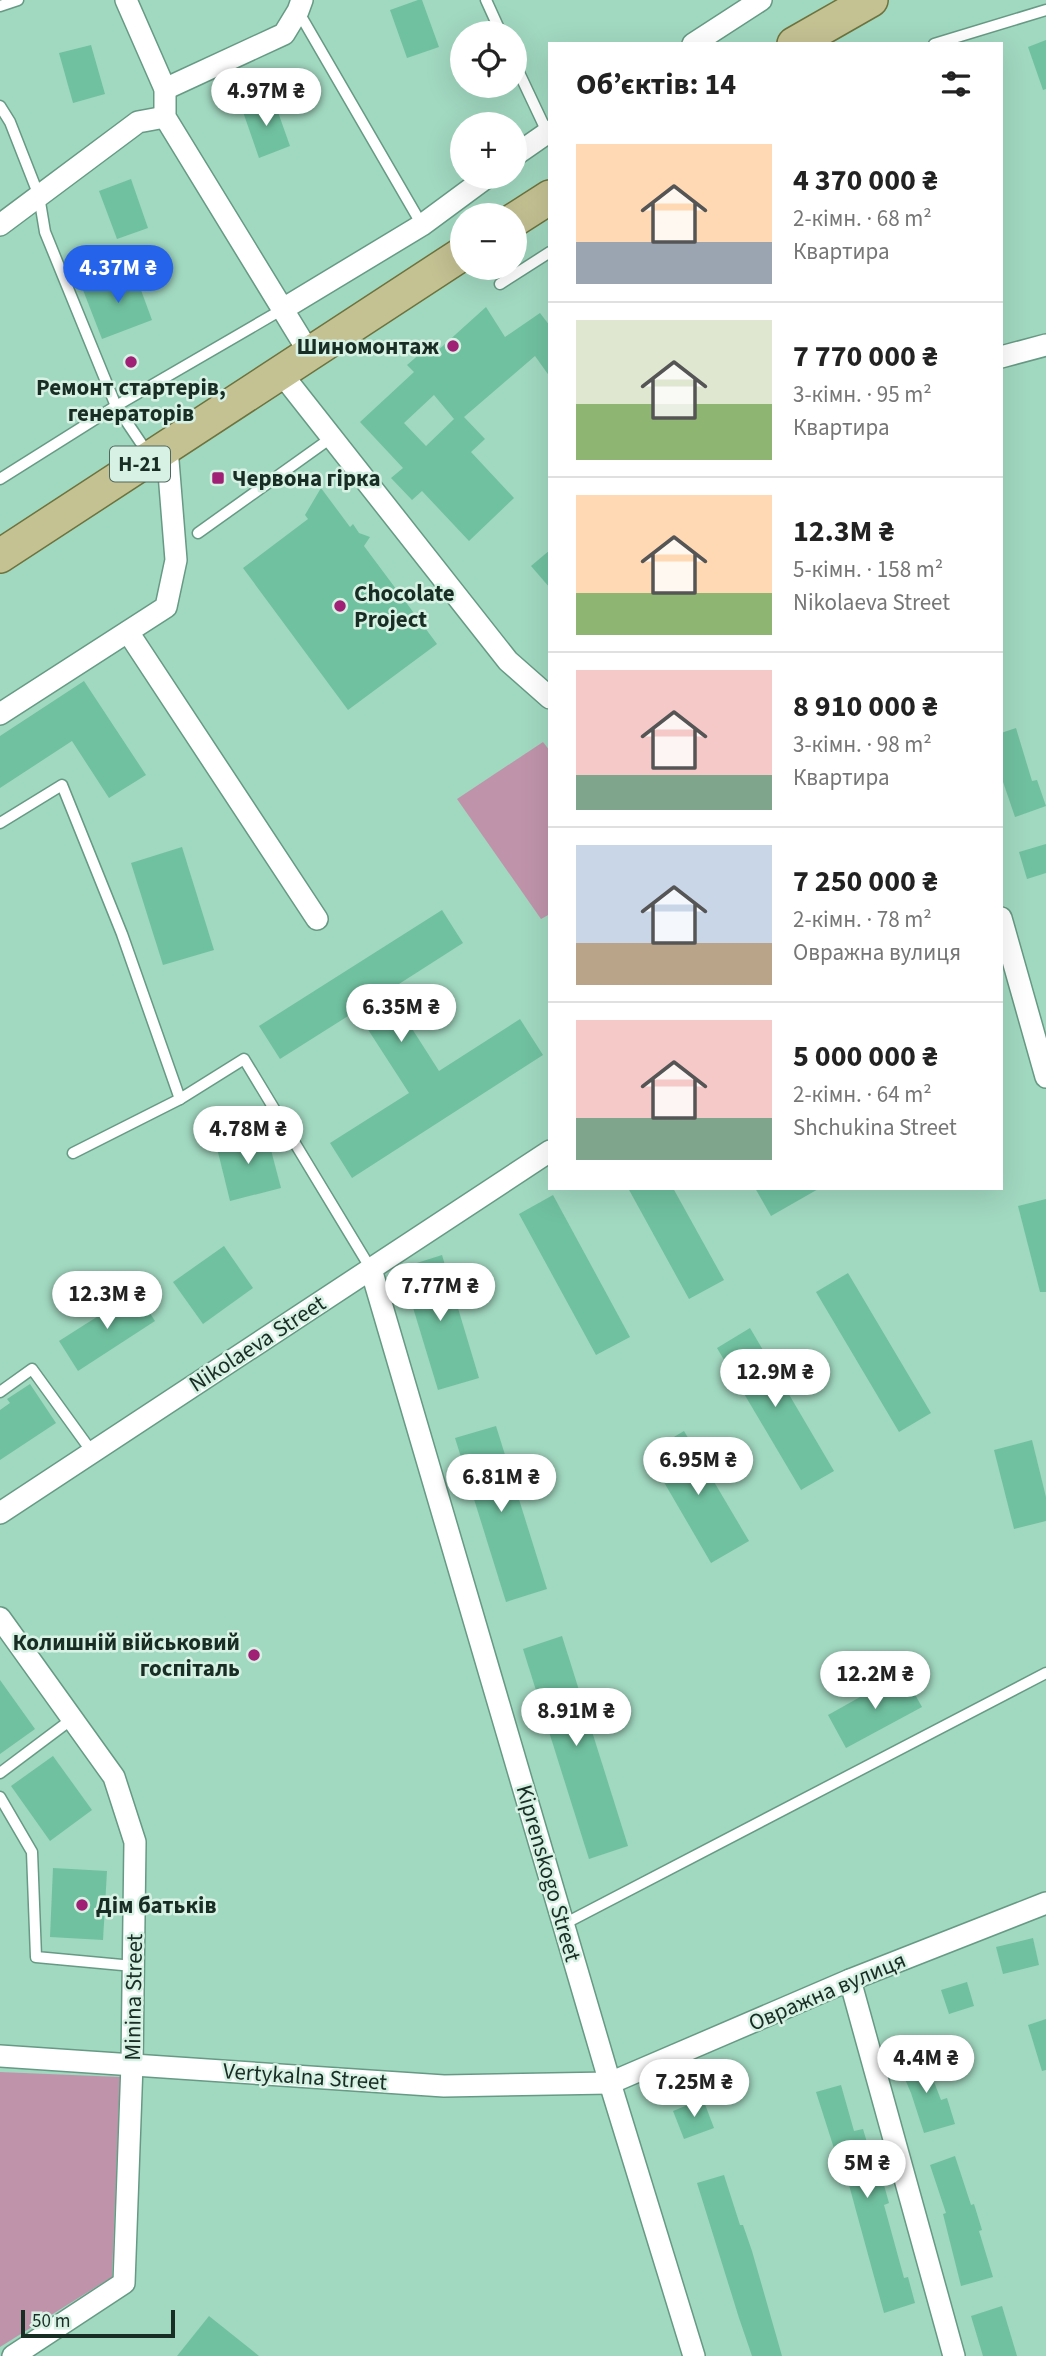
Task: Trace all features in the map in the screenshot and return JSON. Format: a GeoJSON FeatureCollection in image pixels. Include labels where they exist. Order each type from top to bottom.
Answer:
{"type":"FeatureCollection","features":[{"type":"Feature","properties":{"kind":"main road"},"geometry":{"type":"LineString","coordinates":[[798,42],[871,0]]}},
{"type":"Feature","properties":{"kind":"main road"},"geometry":{"type":"LineString","coordinates":[[527,212],[548,198]]}},
{"type":"Feature","properties":{"kind":"main road","name":"Н-21"},"geometry":{"type":"LineString","coordinates":[[0,556],[450,262]]}},
{"type":"Feature","properties":{"kind":"street"},"geometry":{"type":"LineString","coordinates":[[126,0],[164,89],[166,117],[310,354]]}},
{"type":"Feature","properties":{"kind":"street"},"geometry":{"type":"LineString","coordinates":[[696,42],[761,0]]}},
{"type":"Feature","properties":{"kind":"street"},"geometry":{"type":"LineString","coordinates":[[164,89],[284,34],[300,6]]}},
{"type":"Feature","properties":{"kind":"street"},"geometry":{"type":"LineString","coordinates":[[0,225],[138,122],[166,117]]}},
{"type":"Feature","properties":{"kind":"street"},"geometry":{"type":"LineString","coordinates":[[527,146],[548,131]]}},
{"type":"Feature","properties":{"kind":"street"},"geometry":{"type":"LineString","coordinates":[[283,309],[422,225],[471,189]]}},
{"type":"Feature","properties":{"kind":"street"},"geometry":{"type":"LineString","coordinates":[[1003,356],[1046,345]]}},
{"type":"Feature","properties":{"kind":"street"},"geometry":{"type":"LineString","coordinates":[[281,373],[508,661],[548,696]]}},
{"type":"Feature","properties":{"kind":"street"},"geometry":{"type":"LineString","coordinates":[[0,714],[166,607],[176,559],[159,453]]}},
{"type":"Feature","properties":{"kind":"street"},"geometry":{"type":"LineString","coordinates":[[128,632],[317,919]]}},
{"type":"Feature","properties":{"kind":"street"},"geometry":{"type":"LineString","coordinates":[[1005,946],[1046,1077]]}},
{"type":"Feature","properties":{"kind":"street","name":"Nikolaeva Street"},"geometry":{"type":"LineString","coordinates":[[0,1513],[548,1152]]}},
{"type":"Feature","properties":{"kind":"street","name":"Kiprenskogo Street"},"geometry":{"type":"LineString","coordinates":[[371,1269],[610,2083],[694,2356]]}},
{"type":"Feature","properties":{"kind":"street","name":"Minina Street"},"geometry":{"type":"LineString","coordinates":[[0,1618],[114,1777],[135,1842],[132,2064],[124,2283],[13,2356]]}},
{"type":"Feature","properties":{"kind":"street","name":"Овражна вулиця"},"geometry":{"type":"LineString","coordinates":[[610,2083],[850,1980],[1046,1903]]}},
{"type":"Feature","properties":{"kind":"street"},"geometry":{"type":"LineString","coordinates":[[850,1980],[954,2356]]}},
{"type":"Feature","properties":{"kind":"street","name":"Vertykalna Street"},"geometry":{"type":"LineString","coordinates":[[0,2056],[444,2086],[610,2083]]}},
{"type":"Feature","properties":{"kind":"lane"},"geometry":{"type":"LineString","coordinates":[[0,6],[18,0]]}},
{"type":"Feature","properties":{"kind":"lane"},"geometry":{"type":"LineString","coordinates":[[486,0],[496,21]]}},
{"type":"Feature","properties":{"kind":"lane"},"geometry":{"type":"LineString","coordinates":[[300,6],[422,225]]}},
{"type":"Feature","properties":{"kind":"lane"},"geometry":{"type":"LineString","coordinates":[[941,42],[1046,10]]}},
{"type":"Feature","properties":{"kind":"lane"},"geometry":{"type":"LineString","coordinates":[[527,88],[548,131]]}},
{"type":"Feature","properties":{"kind":"lane"},"geometry":{"type":"LineString","coordinates":[[0,106],[10,122],[39,196],[45,232],[116,406],[159,453]]}},
{"type":"Feature","properties":{"kind":"lane"},"geometry":{"type":"LineString","coordinates":[[500,285],[548,253]]}},
{"type":"Feature","properties":{"kind":"lane"},"geometry":{"type":"LineString","coordinates":[[0,479],[116,406],[283,309]]}},
{"type":"Feature","properties":{"kind":"lane"},"geometry":{"type":"LineString","coordinates":[[198,533],[331,438]]}},
{"type":"Feature","properties":{"kind":"lane"},"geometry":{"type":"LineString","coordinates":[[0,823],[62,785],[121,934],[180,1099]]}},
{"type":"Feature","properties":{"kind":"lane"},"geometry":{"type":"LineString","coordinates":[[73,1153],[180,1099],[244,1059],[371,1269]]}},
{"type":"Feature","properties":{"kind":"lane"},"geometry":{"type":"LineString","coordinates":[[0,1392],[32,1369],[92,1452]]}},
{"type":"Feature","properties":{"kind":"lane"},"geometry":{"type":"LineString","coordinates":[[564,1924],[1046,1673]]}},
{"type":"Feature","properties":{"kind":"lane"},"geometry":{"type":"LineString","coordinates":[[0,1773],[72,1719]]}},
{"type":"Feature","properties":{"kind":"lane"},"geometry":{"type":"LineString","coordinates":[[0,1797],[33,1852],[36,1957],[133,1966]]}},
{"type":"Feature","properties":{"kind":"shaded area"},"geometry":{"type":"Polygon","coordinates":[[[543,742],[548,748],[548,915],[541,919],[457,799],[543,742]]]}},
{"type":"Feature","properties":{"kind":"shaded area"},"geometry":{"type":"Polygon","coordinates":[[[0,2072],[120,2077],[112,2277],[0,2347],[0,2072]]]}},
{"type":"Feature","properties":{"kind":"building"},"geometry":{"type":"Polygon","coordinates":[[[422,0],[439,47],[407,58],[390,10],[422,0]]]}},
{"type":"Feature","properties":{"kind":"building"},"geometry":{"type":"Polygon","coordinates":[[[1046,40],[1046,89],[1043,90],[1028,47],[1046,40]]]}},
{"type":"Feature","properties":{"kind":"building"},"geometry":{"type":"Polygon","coordinates":[[[91,45],[105,94],[73,103],[59,53],[91,45]]]}},
{"type":"Feature","properties":{"kind":"building"},"geometry":{"type":"Polygon","coordinates":[[[273,98],[290,146],[259,158],[242,109],[273,98]]]}},
{"type":"Feature","properties":{"kind":"building"},"geometry":{"type":"Polygon","coordinates":[[[131,179],[148,228],[117,239],[99,191],[131,179]]]}},
{"type":"Feature","properties":{"kind":"building"},"geometry":{"type":"Polygon","coordinates":[[[134,271],[152,320],[102,339],[83,290],[134,271]]]}},
{"type":"Feature","properties":{"kind":"building"},"geometry":{"type":"Polygon","coordinates":[[[486,307],[505,337],[540,313],[548,323],[548,374],[535,356],[464,417],[485,439],[471,452],[514,498],[469,541],[422,491],[412,500],[391,478],[403,468],[360,422],[414,372],[407,365],[429,346],[435,353],[486,307]],[[434,395],[404,423],[426,446],[454,419],[434,395]]]}},
{"type":"Feature","properties":{"kind":"building","name":"Chocolate Project"},"geometry":{"type":"Polygon","coordinates":[[[321,488],[350,527],[353,524],[359,533],[370,537],[364,546],[437,644],[348,710],[243,568],[308,519],[305,515],[321,488]]]}},
{"type":"Feature","properties":{"kind":"building"},"geometry":{"type":"Polygon","coordinates":[[[548,552],[548,586],[531,566],[548,552]]]}},
{"type":"Feature","properties":{"kind":"building"},"geometry":{"type":"Polygon","coordinates":[[[84,681],[146,775],[109,798],[72,741],[0,788],[0,736],[84,681]]]}},
{"type":"Feature","properties":{"kind":"building"},"geometry":{"type":"Polygon","coordinates":[[[1016,728],[1032,781],[1037,780],[1046,806],[1015,817],[1003,782],[1003,732],[1016,728]]]}},
{"type":"Feature","properties":{"kind":"building"},"geometry":{"type":"Polygon","coordinates":[[[1046,844],[1046,873],[1027,879],[1019,852],[1046,844]]]}},
{"type":"Feature","properties":{"kind":"building"},"geometry":{"type":"Polygon","coordinates":[[[182,847],[214,950],[163,965],[131,863],[182,847]]]}},
{"type":"Feature","properties":{"kind":"building"},"geometry":{"type":"Polygon","coordinates":[[[442,910],[463,943],[388,991],[439,1071],[520,1019],[543,1055],[352,1178],[330,1143],[409,1093],[356,1011],[280,1059],[259,1026],[442,910]]]}},
{"type":"Feature","properties":{"kind":"building"},"geometry":{"type":"Polygon","coordinates":[[[266,1131],[281,1188],[230,1201],[216,1144],[266,1131]]]}},
{"type":"Feature","properties":{"kind":"building"},"geometry":{"type":"Polygon","coordinates":[[[629,1190],[674,1190],[724,1280],[689,1299],[629,1190]]]}},
{"type":"Feature","properties":{"kind":"building"},"geometry":{"type":"Polygon","coordinates":[[[756,1190],[816,1190],[771,1216],[756,1190]]]}},
{"type":"Feature","properties":{"kind":"building"},"geometry":{"type":"Polygon","coordinates":[[[553,1195],[630,1337],[596,1355],[519,1214],[553,1195]]]}},
{"type":"Feature","properties":{"kind":"building"},"geometry":{"type":"Polygon","coordinates":[[[1046,1199],[1046,1292],[1040,1292],[1018,1206],[1046,1199]]]}},
{"type":"Feature","properties":{"kind":"building"},"geometry":{"type":"Polygon","coordinates":[[[224,1246],[253,1288],[203,1324],[173,1282],[224,1246]]]}},
{"type":"Feature","properties":{"kind":"building"},"geometry":{"type":"Polygon","coordinates":[[[442,1255],[479,1378],[438,1390],[401,1268],[442,1255]]]}},
{"type":"Feature","properties":{"kind":"building"},"geometry":{"type":"Polygon","coordinates":[[[848,1273],[931,1413],[899,1432],[816,1292],[848,1273]]]}},
{"type":"Feature","properties":{"kind":"building"},"geometry":{"type":"Polygon","coordinates":[[[136,1292],[155,1321],[78,1371],[59,1341],[136,1292]]]}},
{"type":"Feature","properties":{"kind":"building"},"geometry":{"type":"Polygon","coordinates":[[[750,1328],[834,1471],[801,1490],[717,1348],[750,1328]]]}},
{"type":"Feature","properties":{"kind":"building"},"geometry":{"type":"Polygon","coordinates":[[[30,1384],[56,1423],[0,1460],[0,1410],[10,1403],[7,1399],[30,1384]]]}},
{"type":"Feature","properties":{"kind":"building"},"geometry":{"type":"Polygon","coordinates":[[[496,1426],[547,1589],[506,1602],[455,1438],[496,1426]]]}},
{"type":"Feature","properties":{"kind":"building"},"geometry":{"type":"Polygon","coordinates":[[[684,1431],[749,1541],[711,1563],[647,1453],[684,1431]]]}},
{"type":"Feature","properties":{"kind":"building"},"geometry":{"type":"Polygon","coordinates":[[[1032,1440],[1046,1497],[1046,1521],[1014,1529],[994,1450],[1032,1440]]]}},
{"type":"Feature","properties":{"kind":"building"},"geometry":{"type":"Polygon","coordinates":[[[562,1636],[628,1846],[589,1859],[523,1649],[562,1636]]]}},
{"type":"Feature","properties":{"kind":"building"},"geometry":{"type":"Polygon","coordinates":[[[903,1673],[922,1707],[846,1748],[828,1715],[903,1673]]]}},
{"type":"Feature","properties":{"kind":"building"},"geometry":{"type":"Polygon","coordinates":[[[0,1680],[35,1729],[0,1754],[0,1680]]]}},
{"type":"Feature","properties":{"kind":"building"},"geometry":{"type":"Polygon","coordinates":[[[53,1756],[92,1810],[50,1841],[11,1786],[53,1756]]]}},
{"type":"Feature","properties":{"kind":"building"},"geometry":{"type":"Polygon","coordinates":[[[53,1868],[107,1871],[103,1940],[50,1937],[53,1868]]]}},
{"type":"Feature","properties":{"kind":"building"},"geometry":{"type":"Polygon","coordinates":[[[1033,1938],[1039,1965],[1003,1974],[996,1947],[1033,1938]]]}},
{"type":"Feature","properties":{"kind":"building"},"geometry":{"type":"Polygon","coordinates":[[[967,1982],[974,2006],[949,2014],[941,1990],[967,1982]]]}},
{"type":"Feature","properties":{"kind":"building"},"geometry":{"type":"Polygon","coordinates":[[[1046,2019],[1046,2070],[1042,2071],[1028,2025],[1046,2019]]]}},
{"type":"Feature","properties":{"kind":"building"},"geometry":{"type":"Polygon","coordinates":[[[923,2053],[941,2100],[947,2098],[955,2124],[924,2133],[898,2063],[923,2053]]]}},
{"type":"Feature","properties":{"kind":"building"},"geometry":{"type":"Polygon","coordinates":[[[841,2085],[854,2131],[863,2129],[878,2179],[882,2178],[889,2203],[884,2205],[904,2278],[908,2277],[915,2303],[884,2313],[843,2163],[839,2164],[816,2092],[841,2085]]]}},
{"type":"Feature","properties":{"kind":"building"},"geometry":{"type":"Polygon","coordinates":[[[703,2099],[714,2128],[684,2139],[673,2111],[703,2099]]]}},
{"type":"Feature","properties":{"kind":"building"},"geometry":{"type":"Polygon","coordinates":[[[955,2156],[971,2205],[974,2204],[993,2277],[961,2286],[943,2214],[946,2213],[930,2165],[955,2156]]]}},
{"type":"Feature","properties":{"kind":"building"},"geometry":{"type":"Polygon","coordinates":[[[724,2175],[740,2225],[743,2225],[752,2251],[782,2356],[752,2356],[739,2318],[697,2183],[724,2175]]]}},
{"type":"Feature","properties":{"kind":"building"},"geometry":{"type":"Polygon","coordinates":[[[1002,2306],[1017,2356],[983,2356],[971,2316],[1002,2306]]]}},
{"type":"Feature","properties":{"kind":"building"},"geometry":{"type":"Polygon","coordinates":[[[209,2316],[259,2356],[177,2356],[209,2316]]]}},
{"type":"Feature","properties":{"kind":"place","name":"Шиномонтаж"},"geometry":{"type":"Point","coordinates":[453,346]}},
{"type":"Feature","properties":{"kind":"place","name":"Ремонт стартерів, генераторів"},"geometry":{"type":"Point","coordinates":[131,362]}},
{"type":"Feature","properties":{"kind":"place","name":"Червона гірка"},"geometry":{"type":"Point","coordinates":[218,478]}},
{"type":"Feature","properties":{"kind":"place","name":"Chocolate Project"},"geometry":{"type":"Point","coordinates":[340,606]}},
{"type":"Feature","properties":{"kind":"place","name":"Колишній військовий госпіталь"},"geometry":{"type":"Point","coordinates":[254,1655]}},
{"type":"Feature","properties":{"kind":"place","name":"Дім батьків"},"geometry":{"type":"Point","coordinates":[82,1905]}}]}
